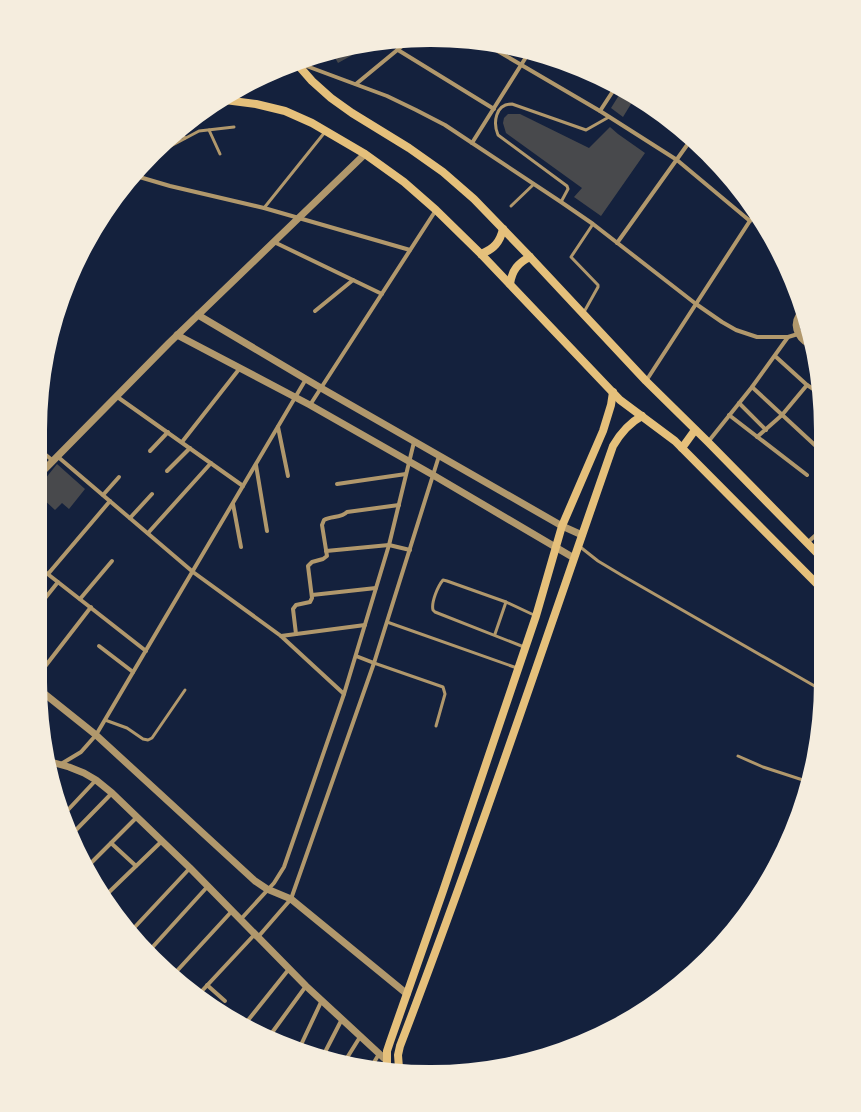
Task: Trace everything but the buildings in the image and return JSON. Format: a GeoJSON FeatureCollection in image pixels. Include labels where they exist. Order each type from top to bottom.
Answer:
{"type":"FeatureCollection","features":[{"type":"Feature","properties":{"kind":"main road"},"geometry":{"type":"LineString","coordinates":[[303,69],[312,81],[331,98],[352,113],[410,148],[443,172],[474,199],[646,381],[814,550]]}},
{"type":"Feature","properties":{"kind":"main road"},"geometry":{"type":"LineString","coordinates":[[234,101],[256,104],[285,111],[326,130],[365,154],[404,182],[436,210],[481,254],[628,407],[663,431],[682,448],[814,580]]}},
{"type":"Feature","properties":{"kind":"main road"},"geometry":{"type":"LineString","coordinates":[[481,254],[489,251],[496,245],[501,237],[503,229]]}},
{"type":"Feature","properties":{"kind":"main road"},"geometry":{"type":"LineString","coordinates":[[510,284],[511,275],[515,267],[522,260],[530,257]]}},
{"type":"Feature","properties":{"kind":"main road"},"geometry":{"type":"LineString","coordinates":[[387,1063],[390,1042],[536,616],[555,546],[602,431],[611,405],[613,392]]}},
{"type":"Feature","properties":{"kind":"main road"},"geometry":{"type":"LineString","coordinates":[[399,1064],[398,1055],[400,1046],[457,895],[613,446],[633,420],[642,416]]}},
{"type":"Feature","properties":{"kind":"main road"},"geometry":{"type":"LineString","coordinates":[[682,448],[695,430]]}},
{"type":"Feature","properties":{"kind":"main road"},"geometry":{"type":"LineString","coordinates":[[443,891],[457,895]]}},
{"type":"Feature","properties":{"kind":"main road"},"geometry":{"type":"LineString","coordinates":[[424,944],[437,950]]}},
{"type":"Feature","properties":{"kind":"street"},"geometry":{"type":"LineString","coordinates":[[356,84],[398,50],[494,109]]}},
{"type":"Feature","properties":{"kind":"street"},"geometry":{"type":"LineString","coordinates":[[501,53],[600,111],[677,160],[750,221],[646,381]]}},
{"type":"Feature","properties":{"kind":"street"},"geometry":{"type":"LineString","coordinates":[[472,143],[525,59]]}},
{"type":"Feature","properties":{"kind":"street"},"geometry":{"type":"LineString","coordinates":[[307,67],[387,96],[445,126],[593,224],[696,304],[736,330],[757,337],[788,337],[798,334]]}},
{"type":"Feature","properties":{"kind":"street"},"geometry":{"type":"LineString","coordinates":[[600,111],[612,93]]}},
{"type":"Feature","properties":{"kind":"street"},"geometry":{"type":"LineString","coordinates":[[617,243],[687,145]]}},
{"type":"Feature","properties":{"kind":"street"},"geometry":{"type":"LineString","coordinates":[[47,466],[177,335],[365,154]]}},
{"type":"Feature","properties":{"kind":"street"},"geometry":{"type":"LineString","coordinates":[[142,178],[170,186],[264,208],[410,250]]}},
{"type":"Feature","properties":{"kind":"street"},"geometry":{"type":"LineString","coordinates":[[310,405],[436,210]]}},
{"type":"Feature","properties":{"kind":"street"},"geometry":{"type":"LineString","coordinates":[[274,242],[382,294]]}},
{"type":"Feature","properties":{"kind":"street"},"geometry":{"type":"LineString","coordinates":[[315,311],[353,280]]}},
{"type":"Feature","properties":{"kind":"street"},"geometry":{"type":"LineString","coordinates":[[198,315],[414,442],[562,526],[582,535]]}},
{"type":"Feature","properties":{"kind":"street"},"geometry":{"type":"LineString","coordinates":[[798,319],[796,327],[798,334],[803,340]]}},
{"type":"Feature","properties":{"kind":"street"},"geometry":{"type":"LineString","coordinates":[[177,335],[310,405],[574,558]]}},
{"type":"Feature","properties":{"kind":"street"},"geometry":{"type":"LineString","coordinates":[[708,442],[752,387],[788,337]]}},
{"type":"Feature","properties":{"kind":"street"},"geometry":{"type":"LineString","coordinates":[[775,356],[812,388]]}},
{"type":"Feature","properties":{"kind":"street"},"geometry":{"type":"LineString","coordinates":[[182,442],[240,368]]}},
{"type":"Feature","properties":{"kind":"street"},"geometry":{"type":"LineString","coordinates":[[61,764],[81,752],[96,735],[306,379]]}},
{"type":"Feature","properties":{"kind":"street"},"geometry":{"type":"LineString","coordinates":[[757,437],[782,416],[808,385]]}},
{"type":"Feature","properties":{"kind":"street"},"geometry":{"type":"LineString","coordinates":[[752,387],[814,444]]}},
{"type":"Feature","properties":{"kind":"street"},"geometry":{"type":"LineString","coordinates":[[116,396],[243,486]]}},
{"type":"Feature","properties":{"kind":"street"},"geometry":{"type":"LineString","coordinates":[[739,403],[766,430]]}},
{"type":"Feature","properties":{"kind":"street"},"geometry":{"type":"LineString","coordinates":[[729,415],[807,475]]}},
{"type":"Feature","properties":{"kind":"street"},"geometry":{"type":"LineString","coordinates":[[278,426],[288,476]]}},
{"type":"Feature","properties":{"kind":"street"},"geometry":{"type":"LineString","coordinates":[[150,451],[168,432]]}},
{"type":"Feature","properties":{"kind":"street"},"geometry":{"type":"LineString","coordinates":[[241,919],[274,883],[284,867],[356,656],[389,545],[414,442]]}},
{"type":"Feature","properties":{"kind":"street"},"geometry":{"type":"LineString","coordinates":[[168,472],[190,448]]}},
{"type":"Feature","properties":{"kind":"street"},"geometry":{"type":"LineString","coordinates":[[47,454],[103,495],[193,572],[281,636],[344,694]]}},
{"type":"Feature","properties":{"kind":"street"},"geometry":{"type":"LineString","coordinates":[[203,990],[292,899],[374,663],[439,456]]}},
{"type":"Feature","properties":{"kind":"street"},"geometry":{"type":"LineString","coordinates":[[148,533],[211,463]]}},
{"type":"Feature","properties":{"kind":"street"},"geometry":{"type":"LineString","coordinates":[[256,465],[267,531]]}},
{"type":"Feature","properties":{"kind":"street"},"geometry":{"type":"LineString","coordinates":[[337,484],[406,474]]}},
{"type":"Feature","properties":{"kind":"street"},"geometry":{"type":"LineString","coordinates":[[103,495],[119,477]]}},
{"type":"Feature","properties":{"kind":"street"},"geometry":{"type":"LineString","coordinates":[[130,518],[152,494]]}},
{"type":"Feature","properties":{"kind":"street"},"geometry":{"type":"LineString","coordinates":[[110,501],[48,574],[146,651]]}},
{"type":"Feature","properties":{"kind":"street"},"geometry":{"type":"LineString","coordinates":[[233,504],[241,547]]}},
{"type":"Feature","properties":{"kind":"street"},"geometry":{"type":"LineString","coordinates":[[296,634],[293,609],[296,605],[310,602],[312,598],[308,566],[312,562],[325,558],[326,552],[322,525],[326,519],[344,515],[348,512],[399,505]]}},
{"type":"Feature","properties":{"kind":"street"},"geometry":{"type":"LineString","coordinates":[[806,543],[814,536]]}},
{"type":"Feature","properties":{"kind":"street"},"geometry":{"type":"LineString","coordinates":[[326,552],[389,545],[410,550]]}},
{"type":"Feature","properties":{"kind":"street"},"geometry":{"type":"LineString","coordinates":[[80,599],[112,562]]}},
{"type":"Feature","properties":{"kind":"street"},"geometry":{"type":"LineString","coordinates":[[47,596],[58,582]]}},
{"type":"Feature","properties":{"kind":"street"},"geometry":{"type":"LineString","coordinates":[[312,595],[376,588]]}},
{"type":"Feature","properties":{"kind":"street"},"geometry":{"type":"LineString","coordinates":[[47,664],[91,607]]}},
{"type":"Feature","properties":{"kind":"street"},"geometry":{"type":"LineString","coordinates":[[281,636],[365,625]]}},
{"type":"Feature","properties":{"kind":"street"},"geometry":{"type":"LineString","coordinates":[[99,646],[133,672]]}},
{"type":"Feature","properties":{"kind":"street"},"geometry":{"type":"LineString","coordinates":[[356,656],[374,663]]}},
{"type":"Feature","properties":{"kind":"street"},"geometry":{"type":"LineString","coordinates":[[48,696],[96,735],[255,881],[267,890],[292,899],[407,994]]}},
{"type":"Feature","properties":{"kind":"street"},"geometry":{"type":"LineString","coordinates":[[56,763],[76,770],[96,780],[112,793],[190,868],[306,986],[387,1063]]}},
{"type":"Feature","properties":{"kind":"street"},"geometry":{"type":"LineString","coordinates":[[69,809],[96,780]]}},
{"type":"Feature","properties":{"kind":"street"},"geometry":{"type":"LineString","coordinates":[[77,829],[112,793]]}},
{"type":"Feature","properties":{"kind":"street"},"geometry":{"type":"LineString","coordinates":[[92,862],[137,816]]}},
{"type":"Feature","properties":{"kind":"street"},"geometry":{"type":"LineString","coordinates":[[110,891],[162,841]]}},
{"type":"Feature","properties":{"kind":"street"},"geometry":{"type":"LineString","coordinates":[[111,843],[136,866]]}},
{"type":"Feature","properties":{"kind":"street"},"geometry":{"type":"LineString","coordinates":[[136,926],[190,868]]}},
{"type":"Feature","properties":{"kind":"street"},"geometry":{"type":"LineString","coordinates":[[153,946],[208,886]]}},
{"type":"Feature","properties":{"kind":"street"},"geometry":{"type":"LineString","coordinates":[[178,970],[232,911]]}},
{"type":"Feature","properties":{"kind":"street"},"geometry":{"type":"LineString","coordinates":[[249,1019],[289,969]]}},
{"type":"Feature","properties":{"kind":"street"},"geometry":{"type":"LineString","coordinates":[[207,985],[225,1001]]}},
{"type":"Feature","properties":{"kind":"street"},"geometry":{"type":"LineString","coordinates":[[273,1031],[306,986]]}},
{"type":"Feature","properties":{"kind":"street"},"geometry":{"type":"LineString","coordinates":[[302,1043],[322,1000]]}},
{"type":"Feature","properties":{"kind":"street"},"geometry":{"type":"LineString","coordinates":[[326,1050],[342,1019]]}},
{"type":"Feature","properties":{"kind":"street"},"geometry":{"type":"LineString","coordinates":[[349,1056],[360,1037]]}},
{"type":"Feature","properties":{"kind":"street"},"geometry":{"type":"LineString","coordinates":[[375,1061],[379,1054]]}},
{"type":"Feature","properties":{"kind":"lane"},"geometry":{"type":"LineString","coordinates":[[561,202],[568,189],[567,186],[498,135],[495,120],[497,113],[501,107],[507,104],[512,104],[586,130],[609,117]]}},
{"type":"Feature","properties":{"kind":"lane"},"geometry":{"type":"LineString","coordinates":[[178,142],[199,131],[234,127]]}},
{"type":"Feature","properties":{"kind":"lane"},"geometry":{"type":"LineString","coordinates":[[209,130],[220,154]]}},
{"type":"Feature","properties":{"kind":"lane"},"geometry":{"type":"LineString","coordinates":[[264,208],[326,130]]}},
{"type":"Feature","properties":{"kind":"lane"},"geometry":{"type":"LineString","coordinates":[[511,206],[534,184]]}},
{"type":"Feature","properties":{"kind":"lane"},"geometry":{"type":"LineString","coordinates":[[583,313],[598,288],[598,285],[571,257],[593,224]]}},
{"type":"Feature","properties":{"kind":"lane"},"geometry":{"type":"LineString","coordinates":[[578,545],[598,561],[623,576],[814,686]]}},
{"type":"Feature","properties":{"kind":"lane"},"geometry":{"type":"LineString","coordinates":[[525,647],[433,610],[432,606],[440,584],[443,580],[506,602],[536,616]]}},
{"type":"Feature","properties":{"kind":"lane"},"geometry":{"type":"LineString","coordinates":[[495,634],[506,602]]}},
{"type":"Feature","properties":{"kind":"lane"},"geometry":{"type":"LineString","coordinates":[[387,622],[518,668]]}},
{"type":"Feature","properties":{"kind":"lane"},"geometry":{"type":"LineString","coordinates":[[374,663],[443,687],[446,694],[436,726]]}},
{"type":"Feature","properties":{"kind":"lane"},"geometry":{"type":"LineString","coordinates":[[105,720],[126,728],[143,739],[148,740],[152,738],[185,690]]}},
{"type":"Feature","properties":{"kind":"lane"},"geometry":{"type":"LineString","coordinates":[[738,756],[763,767],[801,779]]}}]}
